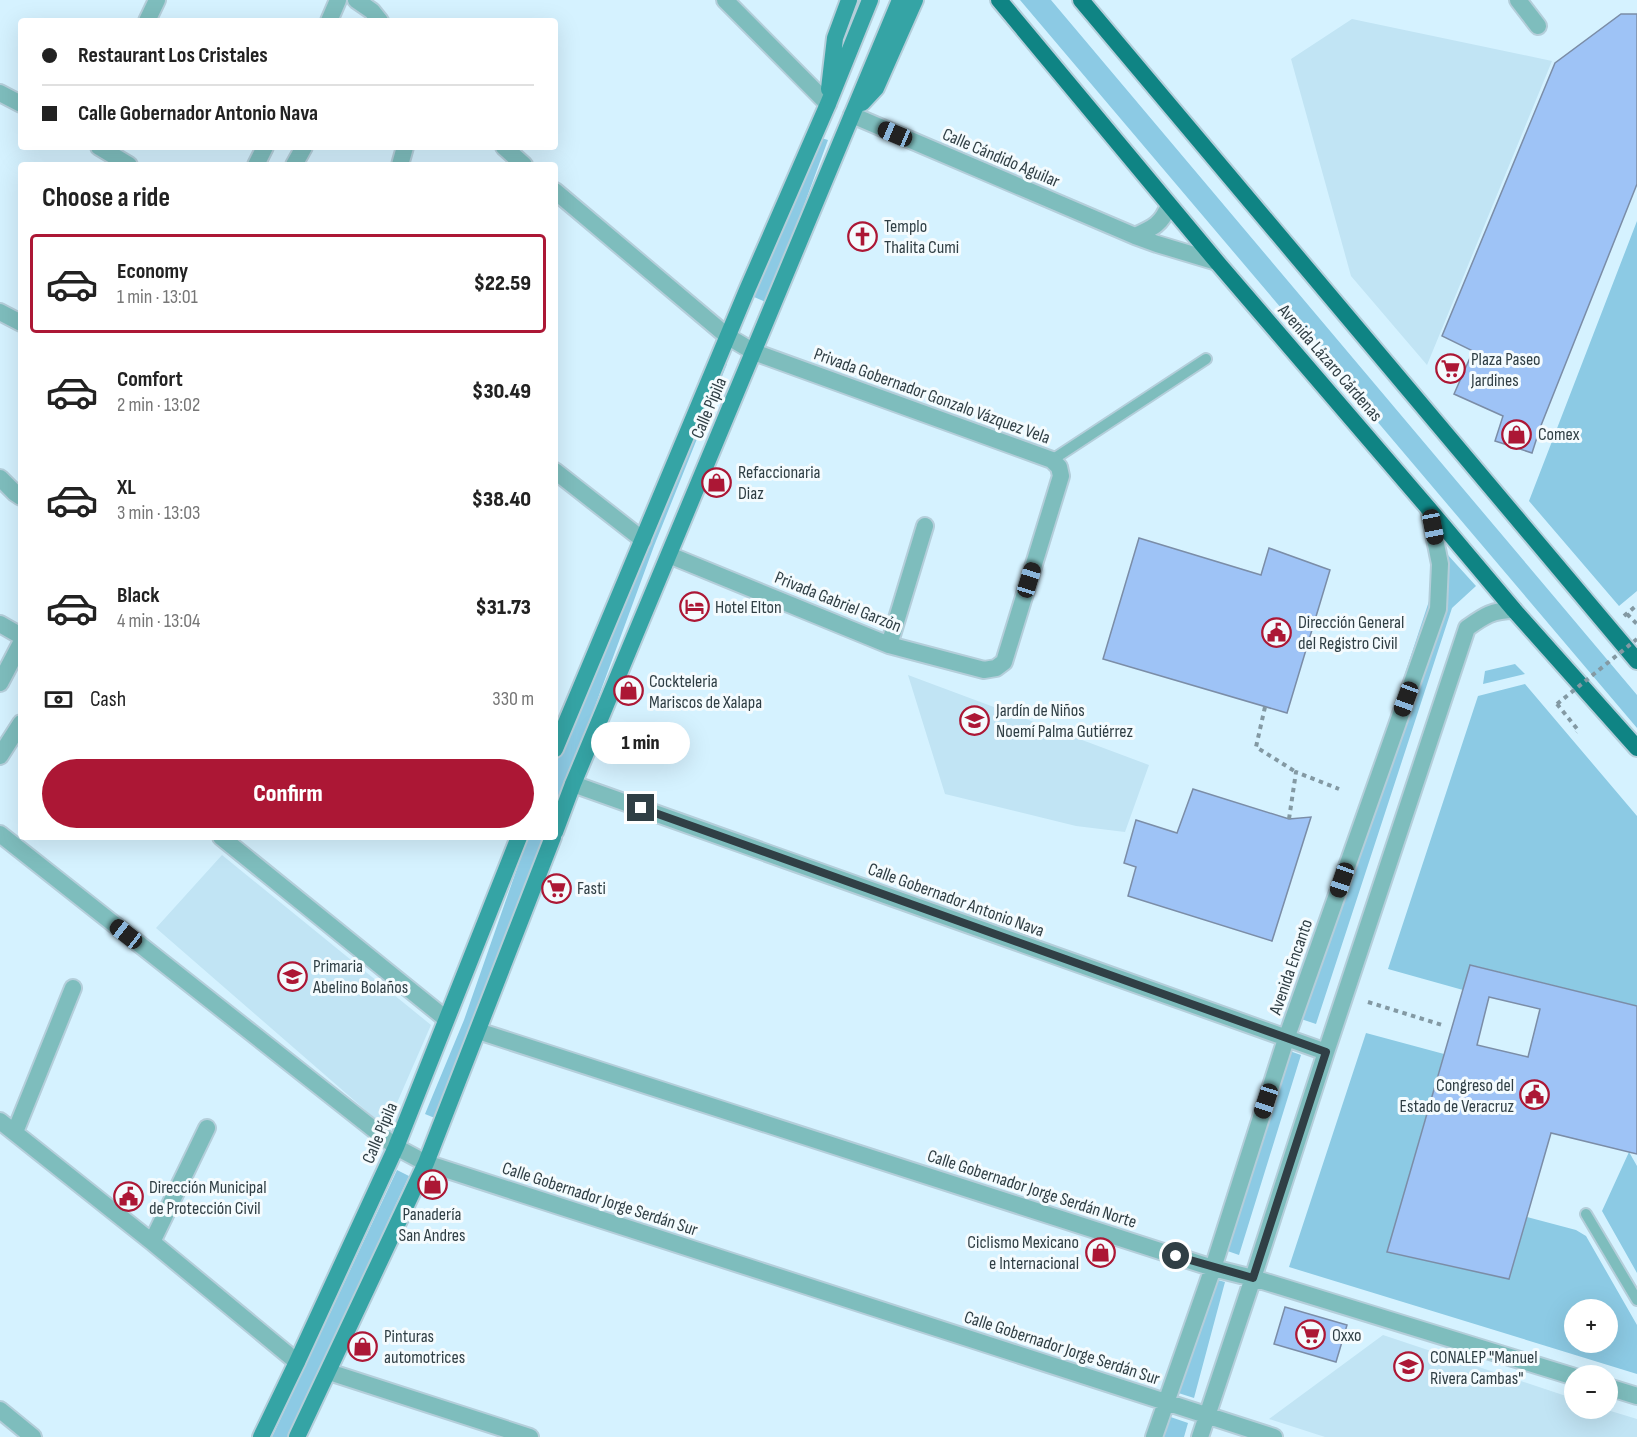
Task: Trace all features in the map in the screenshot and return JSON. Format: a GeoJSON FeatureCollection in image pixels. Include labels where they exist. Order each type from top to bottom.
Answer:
{"type":"FeatureCollection","features":[{"type":"Feature","properties":{"kind":"highway","name":"Avenida Lázaro Cárdenas"},"geometry":{"type":"LineString","coordinates":[[999,0],[1217,262],[1514,610],[1637,748]]}},
{"type":"Feature","properties":{"kind":"highway"},"geometry":{"type":"LineString","coordinates":[[1081,0],[1637,661]]}},
{"type":"Feature","properties":{"kind":"main road"},"geometry":{"type":"LineString","coordinates":[[828,104],[835,38],[849,0]]}},
{"type":"Feature","properties":{"kind":"main road","name":"Calle Pípila"},"geometry":{"type":"LineString","coordinates":[[558,742],[870,0]]}},
{"type":"Feature","properties":{"kind":"main road","name":"Calle Pípila"},"geometry":{"type":"LineString","coordinates":[[558,824],[900,0]]}},
{"type":"Feature","properties":{"kind":"main road"},"geometry":{"type":"LineString","coordinates":[[852,115],[876,88],[915,0]]}},
{"type":"Feature","properties":{"kind":"main road","name":"Calle Pípila"},"geometry":{"type":"LineString","coordinates":[[261,1437],[396,1147],[518,840]]}},
{"type":"Feature","properties":{"kind":"main road"},"geometry":{"type":"LineString","coordinates":[[297,1437],[426,1163],[552,840]]}},
{"type":"Feature","properties":{"kind":"street"},"geometry":{"type":"LineString","coordinates":[[148,18],[157,0]]}},
{"type":"Feature","properties":{"kind":"street"},"geometry":{"type":"LineString","coordinates":[[330,18],[338,0]]}},
{"type":"Feature","properties":{"kind":"street"},"geometry":{"type":"LineString","coordinates":[[356,0],[373,13]]}},
{"type":"Feature","properties":{"kind":"street"},"geometry":{"type":"LineString","coordinates":[[725,0],[828,104]]}},
{"type":"Feature","properties":{"kind":"street"},"geometry":{"type":"LineString","coordinates":[[1518,0],[1538,26]]}},
{"type":"Feature","properties":{"kind":"street"},"geometry":{"type":"LineString","coordinates":[[0,93],[18,102]]}},
{"type":"Feature","properties":{"kind":"street","name":"Calle Cándido Aguilar"},"geometry":{"type":"LineString","coordinates":[[852,115],[1136,236],[1217,262]]}},
{"type":"Feature","properties":{"kind":"street"},"geometry":{"type":"LineString","coordinates":[[104,150],[124,162]]}},
{"type":"Feature","properties":{"kind":"street"},"geometry":{"type":"LineString","coordinates":[[507,150],[521,162]]}},
{"type":"Feature","properties":{"kind":"street","name":"Privada Gobernador Gonzalo Vázquez Vela"},"geometry":{"type":"LineString","coordinates":[[558,194],[727,336],[754,352],[1052,460],[1059,467],[1061,476],[1004,662],[996,668]]}},
{"type":"Feature","properties":{"kind":"street"},"geometry":{"type":"LineString","coordinates":[[1136,236],[1159,223],[1165,216],[1169,205]]}},
{"type":"Feature","properties":{"kind":"street"},"geometry":{"type":"LineString","coordinates":[[0,312],[18,321]]}},
{"type":"Feature","properties":{"kind":"street"},"geometry":{"type":"LineString","coordinates":[[558,473],[643,540]]}},
{"type":"Feature","properties":{"kind":"street"},"geometry":{"type":"LineString","coordinates":[[0,478],[18,495]]}},
{"type":"Feature","properties":{"kind":"street","name":"Avenida Encanto"},"geometry":{"type":"LineString","coordinates":[[1154,1437],[1214,1268],[1286,1039],[1438,609],[1440,564],[1429,509]]}},
{"type":"Feature","properties":{"kind":"street"},"geometry":{"type":"LineString","coordinates":[[889,645],[925,526]]}},
{"type":"Feature","properties":{"kind":"street","name":"Privada Gabriel Garzón"},"geometry":{"type":"LineString","coordinates":[[669,555],[889,645],[984,670],[996,668]]}},
{"type":"Feature","properties":{"kind":"street"},"geometry":{"type":"LineString","coordinates":[[1200,1437],[1467,628],[1485,615],[1499,610],[1514,610]]}},
{"type":"Feature","properties":{"kind":"street"},"geometry":{"type":"LineString","coordinates":[[0,624],[18,634]]}},
{"type":"Feature","properties":{"kind":"street"},"geometry":{"type":"LineString","coordinates":[[0,683],[18,649]]}},
{"type":"Feature","properties":{"kind":"street"},"geometry":{"type":"LineString","coordinates":[[0,756],[18,728]]}},
{"type":"Feature","properties":{"kind":"street","name":"Calle Gobernador Antonio Nava"},"geometry":{"type":"LineString","coordinates":[[573,784],[1326,1052]]}},
{"type":"Feature","properties":{"kind":"street","name":"Calle Gobernador Jorge Serdán Sur"},"geometry":{"type":"LineString","coordinates":[[0,834],[396,1147],[426,1163],[1274,1437]]}},
{"type":"Feature","properties":{"kind":"street"},"geometry":{"type":"LineString","coordinates":[[224,840],[446,1019]]}},
{"type":"Feature","properties":{"kind":"street"},"geometry":{"type":"LineString","coordinates":[[15,1132],[73,988]]}},
{"type":"Feature","properties":{"kind":"street","name":"Calle Gobernador Jorge Serdán Norte"},"geometry":{"type":"LineString","coordinates":[[478,1031],[1214,1268],[1564,1374]]}},
{"type":"Feature","properties":{"kind":"street"},"geometry":{"type":"LineString","coordinates":[[0,1121],[152,1242],[297,1362]]}},
{"type":"Feature","properties":{"kind":"street"},"geometry":{"type":"LineString","coordinates":[[152,1242],[207,1128]]}},
{"type":"Feature","properties":{"kind":"street"},"geometry":{"type":"LineString","coordinates":[[329,1372],[530,1437]]}},
{"type":"Feature","properties":{"kind":"street"},"geometry":{"type":"LineString","coordinates":[[1618,1390],[1637,1396]]}},
{"type":"Feature","properties":{"kind":"street"},"geometry":{"type":"LineString","coordinates":[[0,1410],[33,1437]]}},
{"type":"Feature","properties":{"kind":"lane"},"geometry":{"type":"LineString","coordinates":[[1052,460],[1206,359]]}},
{"type":"Feature","properties":{"kind":"lane"},"geometry":{"type":"LineString","coordinates":[[1587,1214],[1637,1300]]}},
{"type":"Feature","properties":{"kind":"path"},"geometry":{"type":"LineString","coordinates":[[1627,614],[1637,624]]}},
{"type":"Feature","properties":{"kind":"path"},"geometry":{"type":"LineString","coordinates":[[1576,732],[1578,730],[1557,704],[1637,639]]}},
{"type":"Feature","properties":{"kind":"path"},"geometry":{"type":"LineString","coordinates":[[1265,707],[1256,747],[1296,772],[1340,789]]}},
{"type":"Feature","properties":{"kind":"path"},"geometry":{"type":"LineString","coordinates":[[1289,819],[1296,772]]}},
{"type":"Feature","properties":{"kind":"path"},"geometry":{"type":"LineString","coordinates":[[1368,1002],[1442,1025]]}},
{"type":"Feature","properties":{"kind":"shaded area"},"geometry":{"type":"Polygon","coordinates":[[[1020,0],[1051,0],[1637,695],[1637,728],[1020,0]]]}},
{"type":"Feature","properties":{"kind":"shaded area"},"geometry":{"type":"Polygon","coordinates":[[[1352,19],[1552,61],[1427,365],[1351,276],[1291,59],[1352,19]]]}},
{"type":"Feature","properties":{"kind":"shaded area"},"geometry":{"type":"Polygon","coordinates":[[[818,137],[828,140],[768,303],[754,297],[818,137]]]}},
{"type":"Feature","properties":{"kind":"shaded area"},"geometry":{"type":"Polygon","coordinates":[[[1637,221],[1637,591],[1619,606],[1529,501],[1637,221]]]}},
{"type":"Feature","properties":{"kind":"shaded area"},"geometry":{"type":"Polygon","coordinates":[[[720,361],[727,364],[654,546],[558,807],[558,754],[720,361]]]}},
{"type":"Feature","properties":{"kind":"shaded area"},"geometry":{"type":"Polygon","coordinates":[[[1437,543],[1476,586],[1452,608],[1316,1024],[1292,1016],[1430,598],[1437,543]]]}},
{"type":"Feature","properties":{"kind":"shaded area"},"geometry":{"type":"Polygon","coordinates":[[[1515,664],[1525,674],[1483,684],[1485,671],[1515,664]]]}},
{"type":"Feature","properties":{"kind":"shaded area","name":"Jardín de Niños Noemí Palma Gutiérrez"},"geometry":{"type":"Polygon","coordinates":[[[908,675],[1149,765],[1125,832],[1076,826],[945,794],[908,675]]]}},
{"type":"Feature","properties":{"kind":"shaded area"},"geometry":{"type":"Polygon","coordinates":[[[1525,684],[1637,816],[1637,1006],[1471,965],[1463,990],[1388,969],[1478,696],[1525,684]]]}},
{"type":"Feature","properties":{"kind":"shaded area"},"geometry":{"type":"Polygon","coordinates":[[[527,840],[546,840],[437,1119],[425,1114],[464,1020],[527,840]]]}},
{"type":"Feature","properties":{"kind":"shaded area","name":"Primaria Abelino Bolaños"},"geometry":{"type":"Polygon","coordinates":[[[222,855],[431,1025],[386,1128],[156,928],[222,855]]]}},
{"type":"Feature","properties":{"kind":"shaded area"},"geometry":{"type":"Polygon","coordinates":[[[1366,1033],[1444,1054],[1387,1252],[1509,1279],[1527,1217],[1576,1230],[1586,1236],[1637,1325],[1637,1374],[1618,1368],[1618,1365],[1608,1365],[1569,1353],[1618,1353],[1618,1299],[1564,1299],[1564,1352],[1289,1267],[1366,1033]]]}},
{"type":"Feature","properties":{"kind":"shaded area"},"geometry":{"type":"Polygon","coordinates":[[[1281,1048],[1301,1055],[1239,1255],[1216,1247],[1281,1048]]]}},
{"type":"Feature","properties":{"kind":"shaded area"},"geometry":{"type":"Polygon","coordinates":[[[1629,1152],[1637,1166],[1637,1273],[1602,1211],[1629,1152]]]}},
{"type":"Feature","properties":{"kind":"shaded area"},"geometry":{"type":"Polygon","coordinates":[[[397,1170],[409,1176],[288,1437],[272,1437],[397,1170]]]}},
{"type":"Feature","properties":{"kind":"shaded area"},"geometry":{"type":"Polygon","coordinates":[[[1203,1276],[1225,1282],[1194,1398],[1169,1390],[1203,1276]]]}},
{"type":"Feature","properties":{"kind":"shaded area","name":"CONALEP \"Manuel Rivera Cambas\""},"geometry":{"type":"Polygon","coordinates":[[[1383,1335],[1564,1395],[1564,1419],[1618,1419],[1618,1413],[1637,1419],[1637,1437],[1325,1437],[1269,1419],[1383,1335]]]}},
{"type":"Feature","properties":{"kind":"shaded area"},"geometry":{"type":"Polygon","coordinates":[[[1159,1413],[1188,1423],[1184,1437],[1152,1437],[1159,1413]]]}},
{"type":"Feature","properties":{"kind":"building"},"geometry":{"type":"Polygon","coordinates":[[[1621,14],[1637,14],[1637,184],[1532,453],[1495,441],[1503,416],[1454,394],[1473,351],[1442,336],[1555,63],[1621,14]]]}},
{"type":"Feature","properties":{"kind":"building"},"geometry":{"type":"Polygon","coordinates":[[[1139,538],[1261,575],[1269,548],[1330,570],[1287,713],[1103,659],[1139,538]]]}},
{"type":"Feature","properties":{"kind":"building"},"geometry":{"type":"Polygon","coordinates":[[[1193,789],[1289,819],[1311,817],[1272,941],[1128,896],[1136,867],[1124,863],[1136,820],[1177,833],[1193,789]]]}},
{"type":"Feature","properties":{"kind":"building","name":"Congreso del Estado de Veracruz"},"geometry":{"type":"Polygon","coordinates":[[[1470,965],[1637,1006],[1637,1154],[1551,1133],[1509,1279],[1387,1252],[1470,965]],[[1489,997],[1477,1045],[1528,1057],[1540,1009],[1489,997]]]}},
{"type":"Feature","properties":{"kind":"building","name":"Oxxo"},"geometry":{"type":"Polygon","coordinates":[[[1285,1307],[1347,1325],[1336,1362],[1274,1344],[1285,1307]]]}},
{"type":"Feature","properties":{"kind":"place","name":"Templo Thalita Cumi"},"geometry":{"type":"Point","coordinates":[863,236]}},
{"type":"Feature","properties":{"kind":"place","name":"Plaza Paseo Jardines"},"geometry":{"type":"Point","coordinates":[1450,369]}},
{"type":"Feature","properties":{"kind":"place","name":"Comex"},"geometry":{"type":"Point","coordinates":[1517,434]}},
{"type":"Feature","properties":{"kind":"place","name":"Refaccionaria Diaz"},"geometry":{"type":"Point","coordinates":[717,482]}},
{"type":"Feature","properties":{"kind":"place","name":"Hotel Elton"},"geometry":{"type":"Point","coordinates":[694,607]}},
{"type":"Feature","properties":{"kind":"place","name":"Dirección General del Registro Civil"},"geometry":{"type":"Point","coordinates":[1277,632]}},
{"type":"Feature","properties":{"kind":"place","name":"Cockteleria Mariscos de Xalapa"},"geometry":{"type":"Point","coordinates":[628,691]}},
{"type":"Feature","properties":{"kind":"place","name":"Jardín de Niños Noemí Palma Gutiérrez"},"geometry":{"type":"Point","coordinates":[975,720]}},
{"type":"Feature","properties":{"kind":"place","name":"Fasti"},"geometry":{"type":"Point","coordinates":[556,888]}},
{"type":"Feature","properties":{"kind":"place","name":"Primaria Abelino Bolaños"},"geometry":{"type":"Point","coordinates":[292,976]}},
{"type":"Feature","properties":{"kind":"place","name":"Congreso del Estado de Veracruz"},"geometry":{"type":"Point","coordinates":[1535,1095]}},
{"type":"Feature","properties":{"kind":"place","name":"Panadería San Andres"},"geometry":{"type":"Point","coordinates":[432,1185]}},
{"type":"Feature","properties":{"kind":"place","name":"Dirección Municipal de Protección Civil"},"geometry":{"type":"Point","coordinates":[128,1197]}},
{"type":"Feature","properties":{"kind":"place","name":"Ciclismo Mexicano e Internacional"},"geometry":{"type":"Point","coordinates":[1100,1252]}},
{"type":"Feature","properties":{"kind":"place","name":"Oxxo"},"geometry":{"type":"Point","coordinates":[1311,1335]}},
{"type":"Feature","properties":{"kind":"place","name":"Pinturas automotrices"},"geometry":{"type":"Point","coordinates":[363,1346]}},
{"type":"Feature","properties":{"kind":"place","name":"CONALEP \"Manuel Rivera Cambas\""},"geometry":{"type":"Point","coordinates":[1409,1367]}},
{"type":"Feature","properties":{"kind":"route"},"geometry":{"type":"LineString","coordinates":[[641,808],[1326,1052],[1253,1278],[1176,1256]]}}]}
